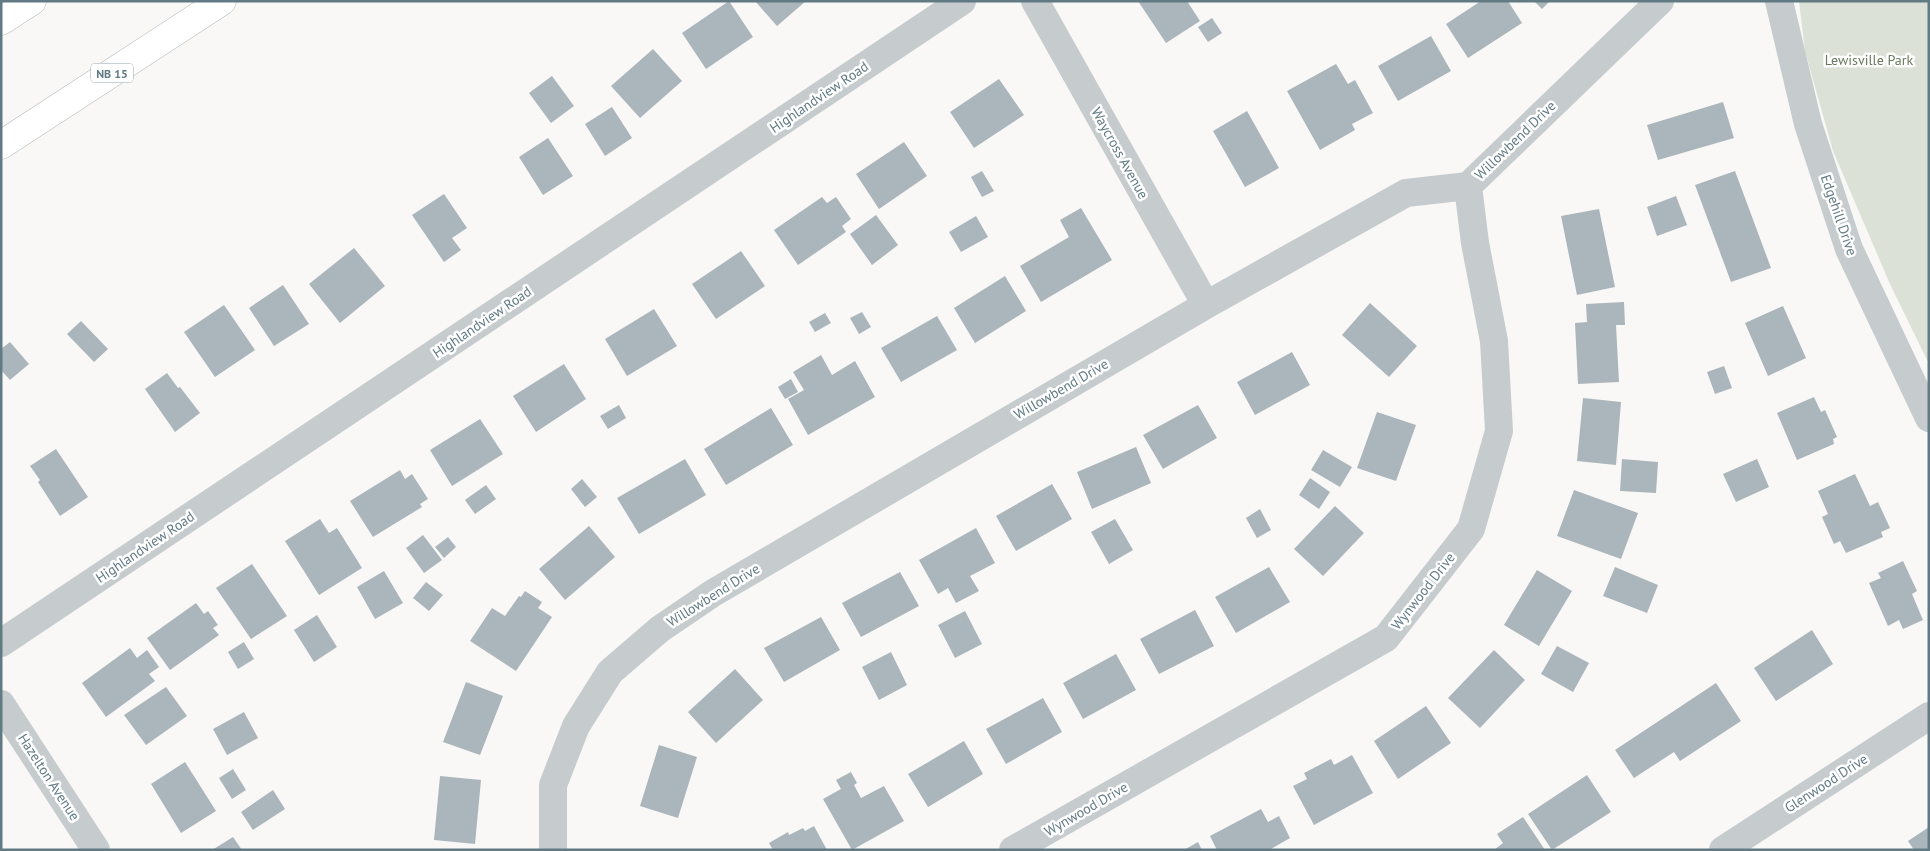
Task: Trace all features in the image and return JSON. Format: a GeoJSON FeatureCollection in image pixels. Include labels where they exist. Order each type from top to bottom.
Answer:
{"type":"FeatureCollection","features":[{"type":"Feature","properties":{"kind":"highway"},"geometry":{"type":"LineString","coordinates":[[1,21],[32,1]]}},
{"type":"Feature","properties":{"kind":"highway","name":"NB 15"},"geometry":{"type":"LineString","coordinates":[[1,145],[222,1]]}},
{"type":"Feature","properties":{"kind":"street","name":"Highlandview Road"},"geometry":{"type":"LineString","coordinates":[[1,643],[962,1]]}},
{"type":"Feature","properties":{"kind":"street","name":"Waycross Avenue"},"geometry":{"type":"LineString","coordinates":[[1035,1],[1206,305]]}},
{"type":"Feature","properties":{"kind":"street","name":"Willowbend Drive"},"geometry":{"type":"LineString","coordinates":[[553,850],[553,785],[576,726],[610,672],[660,629],[714,593],[1206,305],[1406,193],[1468,186],[1660,1]]}},
{"type":"Feature","properties":{"kind":"street","name":"Edgehill Drive"},"geometry":{"type":"LineString","coordinates":[[1779,1],[1808,124],[1849,249],[1929,418]]}},
{"type":"Feature","properties":{"kind":"street","name":"Wynwood Drive"},"geometry":{"type":"LineString","coordinates":[[1013,850],[1386,638],[1471,529],[1500,431],[1494,341],[1475,243],[1468,186]]}},
{"type":"Feature","properties":{"kind":"street","name":"Hazelton Avenue"},"geometry":{"type":"LineString","coordinates":[[1,704],[96,850]]}},
{"type":"Feature","properties":{"kind":"street","name":"Glenwood Drive"},"geometry":{"type":"LineString","coordinates":[[1723,850],[1929,716]]}},
{"type":"Feature","properties":{"kind":"green space","name":"Lewisville Park"},"geometry":{"type":"Polygon","coordinates":[[[1799,1],[1929,1],[1929,364],[1890,284],[1833,151],[1805,51],[1799,1]]]}},
{"type":"Feature","properties":{"kind":"building"},"geometry":{"type":"Polygon","coordinates":[[[729,1],[753,37],[706,69],[682,33],[729,1]]]}},
{"type":"Feature","properties":{"kind":"building"},"geometry":{"type":"Polygon","coordinates":[[[755,1],[806,1],[777,26],[755,1]]]}},
{"type":"Feature","properties":{"kind":"building"},"geometry":{"type":"Polygon","coordinates":[[[1138,1],[1187,1],[1200,21],[1166,43],[1138,1]]]}},
{"type":"Feature","properties":{"kind":"building"},"geometry":{"type":"Polygon","coordinates":[[[1481,1],[1508,1],[1522,23],[1468,58],[1446,24],[1481,1]]]}},
{"type":"Feature","properties":{"kind":"building"},"geometry":{"type":"Polygon","coordinates":[[[1534,1],[1550,1],[1542,9],[1534,1]]]}},
{"type":"Feature","properties":{"kind":"building"},"geometry":{"type":"Polygon","coordinates":[[[1212,18],[1222,33],[1208,42],[1198,27],[1212,18]]]}},
{"type":"Feature","properties":{"kind":"building"},"geometry":{"type":"Polygon","coordinates":[[[1431,36],[1451,71],[1398,101],[1378,66],[1431,36]]]}},
{"type":"Feature","properties":{"kind":"building"},"geometry":{"type":"Polygon","coordinates":[[[653,49],[682,81],[640,118],[611,86],[653,49]]]}},
{"type":"Feature","properties":{"kind":"building"},"geometry":{"type":"Polygon","coordinates":[[[1336,64],[1348,84],[1355,80],[1373,113],[1352,124],[1355,130],[1320,150],[1287,91],[1336,64]]]}},
{"type":"Feature","properties":{"kind":"building"},"geometry":{"type":"Polygon","coordinates":[[[552,76],[574,106],[551,123],[529,93],[552,76]]]}},
{"type":"Feature","properties":{"kind":"building"},"geometry":{"type":"Polygon","coordinates":[[[999,79],[1024,115],[974,148],[950,112],[999,79]]]}},
{"type":"Feature","properties":{"kind":"building"},"geometry":{"type":"Polygon","coordinates":[[[1723,102],[1734,138],[1658,160],[1647,125],[1723,102]]]}},
{"type":"Feature","properties":{"kind":"building"},"geometry":{"type":"Polygon","coordinates":[[[612,107],[632,138],[605,156],[585,124],[612,107]]]}},
{"type":"Feature","properties":{"kind":"building"},"geometry":{"type":"Polygon","coordinates":[[[1247,111],[1279,168],[1245,187],[1213,131],[1247,111]]]}},
{"type":"Feature","properties":{"kind":"building"},"geometry":{"type":"Polygon","coordinates":[[[548,138],[573,176],[543,195],[519,157],[548,138]]]}},
{"type":"Feature","properties":{"kind":"building"},"geometry":{"type":"Polygon","coordinates":[[[904,142],[927,176],[879,209],[856,174],[904,142]]]}},
{"type":"Feature","properties":{"kind":"building"},"geometry":{"type":"Polygon","coordinates":[[[982,171],[994,191],[982,197],[971,177],[982,171]]]}},
{"type":"Feature","properties":{"kind":"building"},"geometry":{"type":"Polygon","coordinates":[[[1735,171],[1771,268],[1731,282],[1695,185],[1735,171]]]}},
{"type":"Feature","properties":{"kind":"building"},"geometry":{"type":"Polygon","coordinates":[[[444,194],[467,228],[452,238],[461,250],[444,262],[412,215],[444,194]]]}},
{"type":"Feature","properties":{"kind":"building"},"geometry":{"type":"Polygon","coordinates":[[[1676,196],[1687,225],[1657,236],[1647,207],[1676,196]]]}},
{"type":"Feature","properties":{"kind":"building"},"geometry":{"type":"Polygon","coordinates":[[[822,197],[827,203],[836,197],[851,219],[842,226],[846,232],[798,265],[774,230],[822,197]]]}},
{"type":"Feature","properties":{"kind":"building"},"geometry":{"type":"Polygon","coordinates":[[[1081,208],[1112,260],[1041,302],[1020,266],[1069,237],[1060,220],[1081,208]]]}},
{"type":"Feature","properties":{"kind":"building"},"geometry":{"type":"Polygon","coordinates":[[[1599,209],[1615,287],[1577,295],[1561,216],[1599,209]]]}},
{"type":"Feature","properties":{"kind":"building"},"geometry":{"type":"Polygon","coordinates":[[[876,215],[898,245],[872,265],[850,234],[876,215]]]}},
{"type":"Feature","properties":{"kind":"building"},"geometry":{"type":"Polygon","coordinates":[[[976,216],[988,237],[961,252],[949,232],[976,216]]]}},
{"type":"Feature","properties":{"kind":"building"},"geometry":{"type":"Polygon","coordinates":[[[354,248],[385,286],[340,323],[309,284],[354,248]]]}},
{"type":"Feature","properties":{"kind":"building"},"geometry":{"type":"Polygon","coordinates":[[[741,251],[765,286],[716,319],[692,284],[741,251]]]}},
{"type":"Feature","properties":{"kind":"building"},"geometry":{"type":"Polygon","coordinates":[[[1005,276],[1026,311],[975,343],[954,308],[1005,276]]]}},
{"type":"Feature","properties":{"kind":"building"},"geometry":{"type":"Polygon","coordinates":[[[283,285],[309,324],[274,346],[249,308],[283,285]]]}},
{"type":"Feature","properties":{"kind":"building"},"geometry":{"type":"Polygon","coordinates":[[[1624,302],[1625,325],[1616,325],[1619,382],[1578,384],[1575,323],[1587,322],[1586,304],[1624,302]]]}},
{"type":"Feature","properties":{"kind":"building"},"geometry":{"type":"Polygon","coordinates":[[[1370,303],[1417,346],[1389,377],[1342,335],[1370,303]]]}},
{"type":"Feature","properties":{"kind":"building"},"geometry":{"type":"Polygon","coordinates":[[[224,305],[255,350],[215,377],[184,332],[224,305]]]}},
{"type":"Feature","properties":{"kind":"building"},"geometry":{"type":"Polygon","coordinates":[[[1783,306],[1806,358],[1768,376],[1745,323],[1783,306]]]}},
{"type":"Feature","properties":{"kind":"building"},"geometry":{"type":"Polygon","coordinates":[[[654,309],[677,346],[627,376],[605,339],[654,309]]]}},
{"type":"Feature","properties":{"kind":"building"},"geometry":{"type":"Polygon","coordinates":[[[862,312],[871,327],[859,334],[850,318],[862,312]]]}},
{"type":"Feature","properties":{"kind":"building"},"geometry":{"type":"Polygon","coordinates":[[[825,313],[831,323],[815,332],[809,322],[825,313]]]}},
{"type":"Feature","properties":{"kind":"building"},"geometry":{"type":"Polygon","coordinates":[[[937,316],[957,350],[901,382],[881,348],[937,316]]]}},
{"type":"Feature","properties":{"kind":"building"},"geometry":{"type":"Polygon","coordinates":[[[81,321],[108,349],[94,362],[67,334],[81,321]]]}},
{"type":"Feature","properties":{"kind":"building"},"geometry":{"type":"Polygon","coordinates":[[[10,342],[29,364],[10,380],[1,370],[1,349],[10,342]]]}},
{"type":"Feature","properties":{"kind":"building"},"geometry":{"type":"Polygon","coordinates":[[[1292,352],[1310,385],[1255,415],[1237,382],[1292,352]]]}},
{"type":"Feature","properties":{"kind":"building"},"geometry":{"type":"Polygon","coordinates":[[[821,355],[832,375],[855,361],[875,397],[808,435],[788,399],[804,390],[793,372],[821,355]]]}},
{"type":"Feature","properties":{"kind":"building"},"geometry":{"type":"Polygon","coordinates":[[[564,364],[586,399],[536,432],[513,396],[564,364]]]}},
{"type":"Feature","properties":{"kind":"building"},"geometry":{"type":"Polygon","coordinates":[[[1724,366],[1732,388],[1715,394],[1707,372],[1724,366]]]}},
{"type":"Feature","properties":{"kind":"building"},"geometry":{"type":"Polygon","coordinates":[[[167,373],[200,413],[175,432],[145,389],[167,373]]]}},
{"type":"Feature","properties":{"kind":"building"},"geometry":{"type":"Polygon","coordinates":[[[791,379],[798,392],[785,399],[778,387],[791,379]]]}},
{"type":"Feature","properties":{"kind":"building"},"geometry":{"type":"Polygon","coordinates":[[[1814,397],[1821,412],[1825,410],[1837,437],[1833,439],[1834,444],[1797,460],[1777,413],[1814,397]]]}},
{"type":"Feature","properties":{"kind":"building"},"geometry":{"type":"Polygon","coordinates":[[[1583,398],[1621,402],[1616,465],[1577,461],[1583,398]]]}},
{"type":"Feature","properties":{"kind":"building"},"geometry":{"type":"Polygon","coordinates":[[[619,405],[626,418],[608,429],[600,416],[619,405]]]}},
{"type":"Feature","properties":{"kind":"building"},"geometry":{"type":"Polygon","coordinates":[[[1198,405],[1217,438],[1163,469],[1143,435],[1198,405]]]}},
{"type":"Feature","properties":{"kind":"building"},"geometry":{"type":"Polygon","coordinates":[[[771,408],[793,445],[726,485],[704,449],[771,408]]]}},
{"type":"Feature","properties":{"kind":"building"},"geometry":{"type":"Polygon","coordinates":[[[1377,412],[1416,425],[1396,481],[1357,468],[1377,412]]]}},
{"type":"Feature","properties":{"kind":"building"},"geometry":{"type":"Polygon","coordinates":[[[480,419],[503,454],[452,486],[430,450],[480,419]]]}},
{"type":"Feature","properties":{"kind":"building"},"geometry":{"type":"Polygon","coordinates":[[[1136,447],[1151,483],[1092,509],[1077,472],[1136,447]]]}},
{"type":"Feature","properties":{"kind":"building"},"geometry":{"type":"Polygon","coordinates":[[[56,449],[88,497],[60,516],[30,466],[56,449]]]}},
{"type":"Feature","properties":{"kind":"building"},"geometry":{"type":"Polygon","coordinates":[[[1323,450],[1352,467],[1340,487],[1311,470],[1323,450]]]}},
{"type":"Feature","properties":{"kind":"building"},"geometry":{"type":"Polygon","coordinates":[[[685,459],[706,495],[639,534],[617,498],[685,459]]]}},
{"type":"Feature","properties":{"kind":"building"},"geometry":{"type":"Polygon","coordinates":[[[1622,459],[1658,462],[1656,493],[1620,491],[1622,459]]]}},
{"type":"Feature","properties":{"kind":"building"},"geometry":{"type":"Polygon","coordinates":[[[1757,459],[1769,487],[1736,502],[1723,474],[1757,459]]]}},
{"type":"Feature","properties":{"kind":"building"},"geometry":{"type":"Polygon","coordinates":[[[400,470],[405,479],[412,474],[428,499],[420,504],[422,507],[373,537],[350,501],[400,470]]]}},
{"type":"Feature","properties":{"kind":"building"},"geometry":{"type":"Polygon","coordinates":[[[1855,474],[1870,506],[1878,502],[1890,528],[1881,532],[1883,537],[1846,553],[1840,541],[1834,544],[1822,517],[1828,514],[1818,491],[1855,474]]]}},
{"type":"Feature","properties":{"kind":"building"},"geometry":{"type":"Polygon","coordinates":[[[1310,478],[1330,492],[1319,509],[1299,495],[1310,478]]]}},
{"type":"Feature","properties":{"kind":"building"},"geometry":{"type":"Polygon","coordinates":[[[582,479],[597,497],[585,507],[571,489],[582,479]]]}},
{"type":"Feature","properties":{"kind":"building"},"geometry":{"type":"Polygon","coordinates":[[[1052,484],[1072,519],[1016,551],[996,516],[1052,484]]]}},
{"type":"Feature","properties":{"kind":"building"},"geometry":{"type":"Polygon","coordinates":[[[486,485],[496,499],[475,514],[465,500],[486,485]]]}},
{"type":"Feature","properties":{"kind":"building"},"geometry":{"type":"Polygon","coordinates":[[[1574,490],[1638,513],[1621,559],[1557,536],[1574,490]]]}},
{"type":"Feature","properties":{"kind":"building"},"geometry":{"type":"Polygon","coordinates":[[[1335,506],[1364,533],[1323,576],[1294,549],[1335,506]]]}},
{"type":"Feature","properties":{"kind":"building"},"geometry":{"type":"Polygon","coordinates":[[[1260,509],[1271,530],[1257,538],[1246,518],[1260,509]]]}},
{"type":"Feature","properties":{"kind":"building"},"geometry":{"type":"Polygon","coordinates":[[[320,519],[329,533],[337,528],[362,568],[319,595],[285,541],[320,519]]]}},
{"type":"Feature","properties":{"kind":"building"},"geometry":{"type":"Polygon","coordinates":[[[1115,519],[1133,550],[1109,564],[1091,532],[1115,519]]]}},
{"type":"Feature","properties":{"kind":"building"},"geometry":{"type":"Polygon","coordinates":[[[589,526],[615,557],[565,600],[539,569],[589,526]]]}},
{"type":"Feature","properties":{"kind":"building"},"geometry":{"type":"Polygon","coordinates":[[[976,528],[995,563],[970,576],[979,591],[956,603],[948,588],[938,594],[919,560],[976,528]]]}},
{"type":"Feature","properties":{"kind":"building"},"geometry":{"type":"Polygon","coordinates":[[[423,535],[442,560],[424,573],[406,548],[423,535]]]}},
{"type":"Feature","properties":{"kind":"building"},"geometry":{"type":"Polygon","coordinates":[[[448,537],[456,547],[444,558],[435,547],[448,537]]]}},
{"type":"Feature","properties":{"kind":"building"},"geometry":{"type":"Polygon","coordinates":[[[1903,561],[1917,591],[1912,594],[1923,620],[1903,629],[1899,620],[1888,626],[1869,583],[1881,578],[1878,573],[1903,561]]]}},
{"type":"Feature","properties":{"kind":"building"},"geometry":{"type":"Polygon","coordinates":[[[252,564],[287,616],[251,639],[216,588],[252,564]]]}},
{"type":"Feature","properties":{"kind":"building"},"geometry":{"type":"Polygon","coordinates":[[[1269,567],[1290,602],[1236,633],[1215,597],[1269,567]]]}},
{"type":"Feature","properties":{"kind":"building"},"geometry":{"type":"Polygon","coordinates":[[[1615,567],[1658,585],[1647,613],[1603,596],[1615,567]]]}},
{"type":"Feature","properties":{"kind":"building"},"geometry":{"type":"Polygon","coordinates":[[[1537,570],[1572,591],[1539,646],[1504,625],[1537,570]]]}},
{"type":"Feature","properties":{"kind":"building"},"geometry":{"type":"Polygon","coordinates":[[[384,571],[403,603],[375,619],[357,587],[384,571]]]}},
{"type":"Feature","properties":{"kind":"building"},"geometry":{"type":"Polygon","coordinates":[[[900,572],[919,606],[861,637],[842,603],[900,572]]]}},
{"type":"Feature","properties":{"kind":"building"},"geometry":{"type":"Polygon","coordinates":[[[426,582],[443,595],[429,611],[413,598],[426,582]]]}},
{"type":"Feature","properties":{"kind":"building"},"geometry":{"type":"Polygon","coordinates":[[[525,591],[542,602],[538,608],[552,617],[516,671],[470,641],[492,608],[505,616],[519,596],[521,597],[525,591]]]}},
{"type":"Feature","properties":{"kind":"building"},"geometry":{"type":"Polygon","coordinates":[[[196,603],[204,614],[208,611],[218,625],[213,628],[219,635],[170,670],[147,638],[196,603]]]}},
{"type":"Feature","properties":{"kind":"building"},"geometry":{"type":"Polygon","coordinates":[[[1195,610],[1214,646],[1159,674],[1140,639],[1195,610]]]}},
{"type":"Feature","properties":{"kind":"building"},"geometry":{"type":"Polygon","coordinates":[[[965,611],[982,644],[955,658],[938,625],[965,611]]]}},
{"type":"Feature","properties":{"kind":"building"},"geometry":{"type":"Polygon","coordinates":[[[317,615],[337,647],[314,662],[294,630],[317,615]]]}},
{"type":"Feature","properties":{"kind":"building"},"geometry":{"type":"Polygon","coordinates":[[[821,617],[840,650],[784,682],[764,648],[821,617]]]}},
{"type":"Feature","properties":{"kind":"building"},"geometry":{"type":"Polygon","coordinates":[[[1812,630],[1833,664],[1776,701],[1754,668],[1812,630]]]}},
{"type":"Feature","properties":{"kind":"building"},"geometry":{"type":"Polygon","coordinates":[[[244,642],[254,659],[238,669],[228,652],[244,642]]]}},
{"type":"Feature","properties":{"kind":"building"},"geometry":{"type":"Polygon","coordinates":[[[1557,646],[1589,663],[1573,692],[1541,674],[1557,646]]]}},
{"type":"Feature","properties":{"kind":"building"},"geometry":{"type":"Polygon","coordinates":[[[130,648],[137,658],[147,650],[159,667],[149,674],[155,681],[106,717],[82,683],[130,648]]]}},
{"type":"Feature","properties":{"kind":"building"},"geometry":{"type":"Polygon","coordinates":[[[1494,650],[1525,680],[1480,728],[1448,698],[1494,650]]]}},
{"type":"Feature","properties":{"kind":"building"},"geometry":{"type":"Polygon","coordinates":[[[891,652],[907,685],[879,700],[862,667],[891,652]]]}},
{"type":"Feature","properties":{"kind":"building"},"geometry":{"type":"Polygon","coordinates":[[[1116,654],[1136,690],[1083,719],[1063,683],[1116,654]]]}},
{"type":"Feature","properties":{"kind":"building"},"geometry":{"type":"Polygon","coordinates":[[[735,669],[763,700],[716,743],[688,712],[735,669]]]}},
{"type":"Feature","properties":{"kind":"building"},"geometry":{"type":"Polygon","coordinates":[[[466,682],[503,696],[480,755],[443,742],[466,682]]]}},
{"type":"Feature","properties":{"kind":"building"},"geometry":{"type":"Polygon","coordinates":[[[1716,683],[1741,721],[1680,761],[1674,752],[1634,778],[1615,750],[1716,683]]]}},
{"type":"Feature","properties":{"kind":"building"},"geometry":{"type":"Polygon","coordinates":[[[166,687],[187,716],[146,745],[124,715],[166,687]]]}},
{"type":"Feature","properties":{"kind":"building"},"geometry":{"type":"Polygon","coordinates":[[[1043,698],[1062,732],[1006,764],[986,729],[1043,698]]]}},
{"type":"Feature","properties":{"kind":"building"},"geometry":{"type":"Polygon","coordinates":[[[1426,706],[1451,743],[1398,779],[1374,741],[1426,706]]]}},
{"type":"Feature","properties":{"kind":"building"},"geometry":{"type":"Polygon","coordinates":[[[244,712],[258,738],[227,755],[213,729],[244,712]]]}},
{"type":"Feature","properties":{"kind":"building"},"geometry":{"type":"Polygon","coordinates":[[[964,741],[983,774],[928,807],[908,774],[964,741]]]}},
{"type":"Feature","properties":{"kind":"building"},"geometry":{"type":"Polygon","coordinates":[[[659,745],[697,757],[678,818],[640,806],[659,745]]]}},
{"type":"Feature","properties":{"kind":"building"},"geometry":{"type":"Polygon","coordinates":[[[1352,755],[1373,793],[1314,825],[1293,786],[1307,779],[1304,773],[1331,759],[1334,765],[1352,755]]]}},
{"type":"Feature","properties":{"kind":"building"},"geometry":{"type":"Polygon","coordinates":[[[185,762],[216,811],[181,833],[151,784],[185,762]]]}},
{"type":"Feature","properties":{"kind":"building"},"geometry":{"type":"Polygon","coordinates":[[[233,769],[246,790],[232,799],[219,778],[233,769]]]}},
{"type":"Feature","properties":{"kind":"building"},"geometry":{"type":"Polygon","coordinates":[[[851,772],[857,783],[854,785],[861,798],[884,786],[904,821],[852,850],[823,799],[841,789],[836,780],[851,772]]]}},
{"type":"Feature","properties":{"kind":"building"},"geometry":{"type":"Polygon","coordinates":[[[1587,775],[1611,812],[1552,850],[1528,814],[1587,775]]]}},
{"type":"Feature","properties":{"kind":"building"},"geometry":{"type":"Polygon","coordinates":[[[440,776],[481,780],[475,844],[434,840],[440,776]]]}},
{"type":"Feature","properties":{"kind":"building"},"geometry":{"type":"Polygon","coordinates":[[[273,790],[285,809],[253,830],[241,812],[273,790]]]}},
{"type":"Feature","properties":{"kind":"building"},"geometry":{"type":"Polygon","coordinates":[[[1261,809],[1268,822],[1279,816],[1290,838],[1269,850],[1217,850],[1210,836],[1261,809]]]}},
{"type":"Feature","properties":{"kind":"building"},"geometry":{"type":"Polygon","coordinates":[[[1523,817],[1545,850],[1494,850],[1503,843],[1497,834],[1523,817]]]}},
{"type":"Feature","properties":{"kind":"building"},"geometry":{"type":"Polygon","coordinates":[[[814,826],[827,850],[773,850],[769,843],[788,832],[789,835],[803,828],[805,831],[814,826]]]}},
{"type":"Feature","properties":{"kind":"building"},"geometry":{"type":"Polygon","coordinates":[[[1929,827],[1929,850],[1914,850],[1908,841],[1929,827]]]}},
{"type":"Feature","properties":{"kind":"building"},"geometry":{"type":"Polygon","coordinates":[[[233,837],[242,850],[212,850],[233,837]]]}},
{"type":"Feature","properties":{"kind":"building"},"geometry":{"type":"Polygon","coordinates":[[[1198,842],[1202,850],[1184,850],[1198,842]]]}}]}
